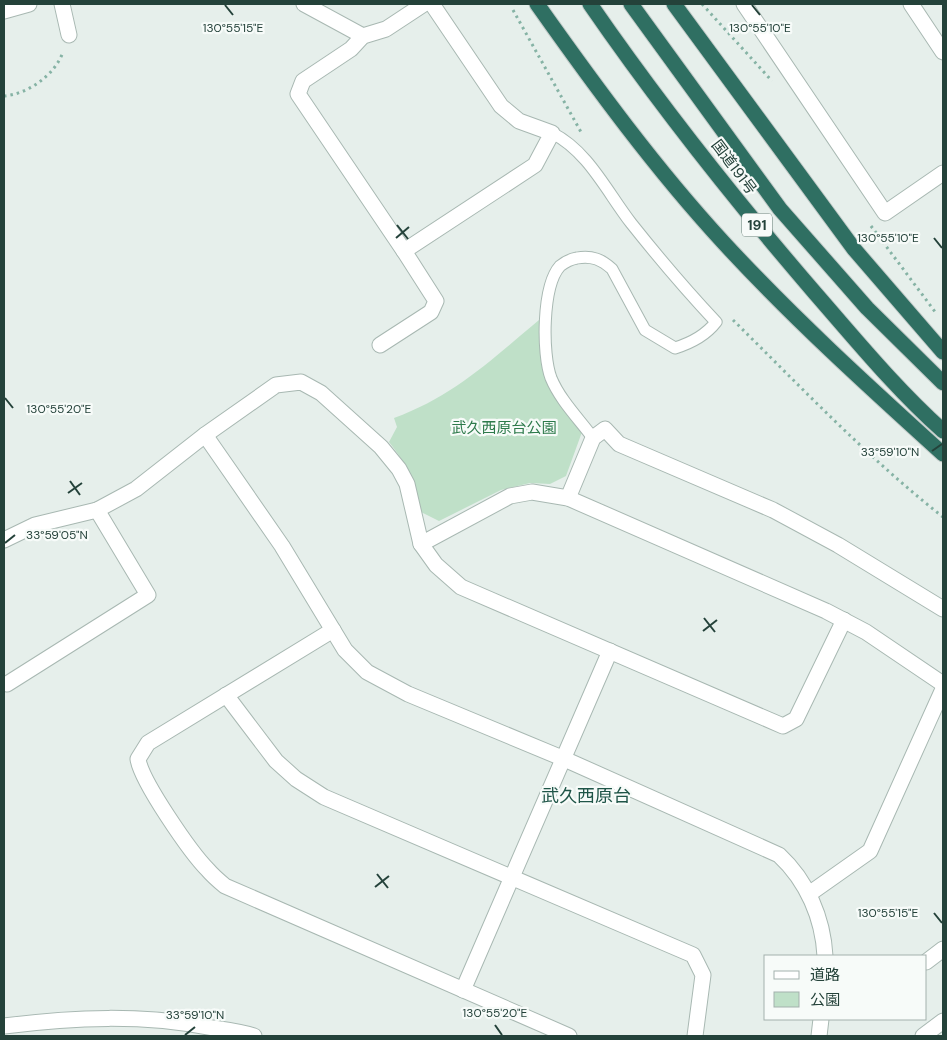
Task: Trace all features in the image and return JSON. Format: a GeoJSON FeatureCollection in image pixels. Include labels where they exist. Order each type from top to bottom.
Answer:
{"type":"FeatureCollection","features":[{"type":"Feature","properties":{"kind":"highway"},"geometry":{"type":"LineString","coordinates":[[537,4],[636,139],[722,241],[785,305],[943,454]]}},
{"type":"Feature","properties":{"kind":"highway","name":"国道191号"},"geometry":{"type":"LineString","coordinates":[[590,4],[615,41],[756,224],[854,338],[920,410],[943,431]]}},
{"type":"Feature","properties":{"kind":"highway","name":"国道191号"},"geometry":{"type":"LineString","coordinates":[[631,4],[780,209],[867,308],[943,383]]}},
{"type":"Feature","properties":{"kind":"highway"},"geometry":{"type":"LineString","coordinates":[[674,4],[854,249],[943,352]]}},
{"type":"Feature","properties":{"kind":"street"},"geometry":{"type":"LineString","coordinates":[[4,10],[29,4]]}},
{"type":"Feature","properties":{"kind":"street"},"geometry":{"type":"LineString","coordinates":[[62,4],[69,35]]}},
{"type":"Feature","properties":{"kind":"street"},"geometry":{"type":"LineString","coordinates":[[304,4],[363,36]]}},
{"type":"Feature","properties":{"kind":"street"},"geometry":{"type":"LineString","coordinates":[[380,344],[431,312],[436,301],[298,94],[303,81],[351,48],[363,36],[386,29],[424,4]]}},
{"type":"Feature","properties":{"kind":"street"},"geometry":{"type":"LineString","coordinates":[[404,251],[535,165],[552,133],[519,121],[501,106],[432,4]]}},
{"type":"Feature","properties":{"kind":"street"},"geometry":{"type":"LineString","coordinates":[[744,4],[885,213],[943,173]]}},
{"type":"Feature","properties":{"kind":"street"},"geometry":{"type":"LineString","coordinates":[[911,4],[943,52]]}},
{"type":"Feature","properties":{"kind":"street"},"geometry":{"type":"LineString","coordinates":[[4,540],[35,525],[97,510],[136,490],[205,435],[276,385],[301,382],[313,387],[381,447],[399,469],[407,484],[421,544],[436,565],[461,587],[783,726],[796,719],[844,620]]}},
{"type":"Feature","properties":{"kind":"street"},"geometry":{"type":"LineString","coordinates":[[568,498],[593,438],[605,429],[619,444],[773,510],[838,545],[943,609]]}},
{"type":"Feature","properties":{"kind":"street"},"geometry":{"type":"LineString","coordinates":[[205,435],[282,546],[345,650],[357,663],[392,686],[562,758],[779,856],[797,874],[809,894],[818,916],[825,955]]}},
{"type":"Feature","properties":{"kind":"street"},"geometry":{"type":"LineString","coordinates":[[421,544],[510,496],[532,492],[568,498],[844,620],[866,632],[943,684]]}},
{"type":"Feature","properties":{"kind":"street"},"geometry":{"type":"LineString","coordinates":[[7,684],[148,595],[97,510]]}},
{"type":"Feature","properties":{"kind":"street"},"geometry":{"type":"LineString","coordinates":[[333,630],[148,743],[138,759],[139,767],[146,780],[186,842],[208,871],[225,886],[244,896],[569,1036]]}},
{"type":"Feature","properties":{"kind":"street"},"geometry":{"type":"LineString","coordinates":[[463,990],[610,651]]}},
{"type":"Feature","properties":{"kind":"street"},"geometry":{"type":"LineString","coordinates":[[809,894],[870,851],[943,689]]}},
{"type":"Feature","properties":{"kind":"street"},"geometry":{"type":"LineString","coordinates":[[226,695],[276,761],[296,779],[324,797],[693,955],[703,975],[695,1036]]}},
{"type":"Feature","properties":{"kind":"street"},"geometry":{"type":"LineString","coordinates":[[927,961],[943,949]]}},
{"type":"Feature","properties":{"kind":"street"},"geometry":{"type":"LineString","coordinates":[[4,1026],[81,1018],[130,1018],[179,1020],[254,1036]]}},
{"type":"Feature","properties":{"kind":"street"},"geometry":{"type":"LineString","coordinates":[[819,1036],[821,1020]]}},
{"type":"Feature","properties":{"kind":"street"},"geometry":{"type":"LineString","coordinates":[[923,1036],[943,1021]]}},
{"type":"Feature","properties":{"kind":"lane"},"geometry":{"type":"LineString","coordinates":[[552,133],[568,141],[580,152],[631,223],[716,322],[709,330],[688,344],[675,348],[645,330],[612,269],[607,264],[591,257],[582,257],[567,261],[560,266],[552,282],[545,313],[545,337],[550,377],[567,404],[593,438]]}},
{"type":"Feature","properties":{"kind":"path"},"geometry":{"type":"LineString","coordinates":[[513,10],[582,133]]}},
{"type":"Feature","properties":{"kind":"path"},"geometry":{"type":"LineString","coordinates":[[4,96],[13,95],[35,84],[55,68],[69,35]]}},
{"type":"Feature","properties":{"kind":"path"},"geometry":{"type":"LineString","coordinates":[[733,320],[833,419],[916,496],[943,517]]}},
{"type":"Feature","properties":{"kind":"green space","name":"武久西原台公園"},"geometry":{"type":"Polygon","coordinates":[[[539,320],[547,383],[582,432],[566,476],[550,484],[530,483],[501,490],[439,521],[421,512],[410,475],[389,442],[397,427],[394,418],[454,388],[488,363],[539,320]]]}},
{"type":"Feature","properties":{"kind":"district","name":"武久西原台"},"geometry":{"type":"Point","coordinates":[586,796]}}]}
